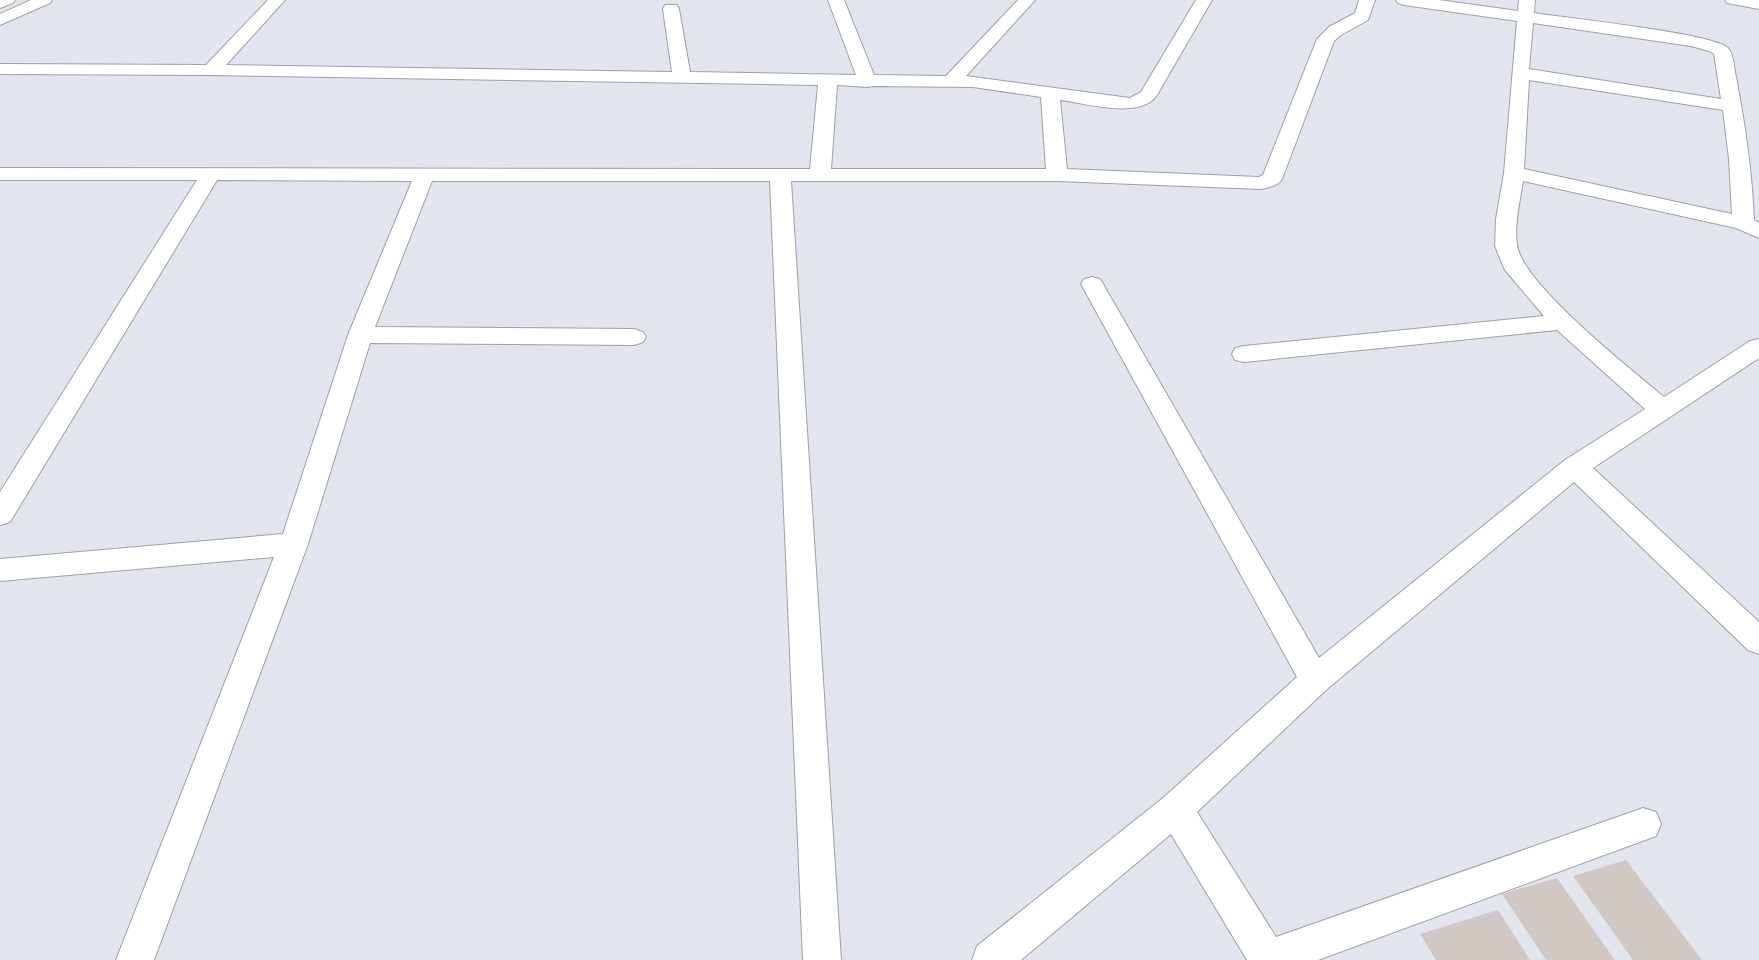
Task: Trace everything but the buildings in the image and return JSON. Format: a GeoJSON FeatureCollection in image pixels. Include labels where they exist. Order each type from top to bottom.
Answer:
{"type":"FeatureCollection","features":[{"type":"Feature","properties":{"kind":"street"},"geometry":{"type":"LineString","coordinates":[[0,3],[7,0]]}},
{"type":"Feature","properties":{"kind":"street"},"geometry":{"type":"LineString","coordinates":[[0,20],[44,0]]}},
{"type":"Feature","properties":{"kind":"street"},"geometry":{"type":"LineString","coordinates":[[211,70],[277,0]]}},
{"type":"Feature","properties":{"kind":"street"},"geometry":{"type":"LineString","coordinates":[[836,0],[868,82]]}},
{"type":"Feature","properties":{"kind":"street"},"geometry":{"type":"LineString","coordinates":[[950,83],[1027,0]]}},
{"type":"Feature","properties":{"kind":"street"},"geometry":{"type":"LineString","coordinates":[[0,69],[211,70],[992,84],[1131,104],[1141,101],[1148,96],[1204,0]]}},
{"type":"Feature","properties":{"kind":"street"},"geometry":{"type":"LineString","coordinates":[[0,174],[1056,175],[1261,183],[1272,179],[1326,39],[1335,31],[1362,16],[1366,11],[1367,0]]}},
{"type":"Feature","properties":{"kind":"street"},"geometry":{"type":"LineString","coordinates":[[1404,0],[1527,8],[1715,47],[1722,52],[1733,106],[1743,204],[1751,227]]}},
{"type":"Feature","properties":{"kind":"street"},"geometry":{"type":"LineString","coordinates":[[1733,0],[1759,4]]}},
{"type":"Feature","properties":{"kind":"street"},"geometry":{"type":"LineString","coordinates":[[1527,8],[1520,73],[1514,173],[1507,219],[1506,246],[1513,265],[1562,322],[1663,410]]}},
{"type":"Feature","properties":{"kind":"street"},"geometry":{"type":"LineString","coordinates":[[671,9],[682,78]]}},
{"type":"Feature","properties":{"kind":"street"},"geometry":{"type":"LineString","coordinates":[[1520,73],[1733,106]]}},
{"type":"Feature","properties":{"kind":"street"},"geometry":{"type":"LineString","coordinates":[[820,175],[828,81]]}},
{"type":"Feature","properties":{"kind":"street"},"geometry":{"type":"LineString","coordinates":[[1050,93],[1056,175]]}},
{"type":"Feature","properties":{"kind":"street"},"geometry":{"type":"LineString","coordinates":[[1514,173],[1751,227]]}},
{"type":"Feature","properties":{"kind":"street"},"geometry":{"type":"LineString","coordinates":[[0,515],[211,174]]}},
{"type":"Feature","properties":{"kind":"street"},"geometry":{"type":"LineString","coordinates":[[135,960],[294,544],[360,335],[424,175]]}},
{"type":"Feature","properties":{"kind":"street"},"geometry":{"type":"LineString","coordinates":[[780,175],[822,960]]}},
{"type":"Feature","properties":{"kind":"street"},"geometry":{"type":"LineString","coordinates":[[1092,284],[1315,680]]}},
{"type":"Feature","properties":{"kind":"street"},"geometry":{"type":"LineString","coordinates":[[1244,354],[1562,322]]}},
{"type":"Feature","properties":{"kind":"street"},"geometry":{"type":"LineString","coordinates":[[360,335],[634,337]]}},
{"type":"Feature","properties":{"kind":"street"},"geometry":{"type":"LineString","coordinates":[[991,960],[1175,809],[1315,680],[1575,467],[1759,347]]}},
{"type":"Feature","properties":{"kind":"street"},"geometry":{"type":"LineString","coordinates":[[1575,467],[1759,641]]}},
{"type":"Feature","properties":{"kind":"street"},"geometry":{"type":"LineString","coordinates":[[0,570],[294,544]]}},
{"type":"Feature","properties":{"kind":"street"},"geometry":{"type":"LineString","coordinates":[[1175,809],[1269,959],[1643,824]]}}]}
